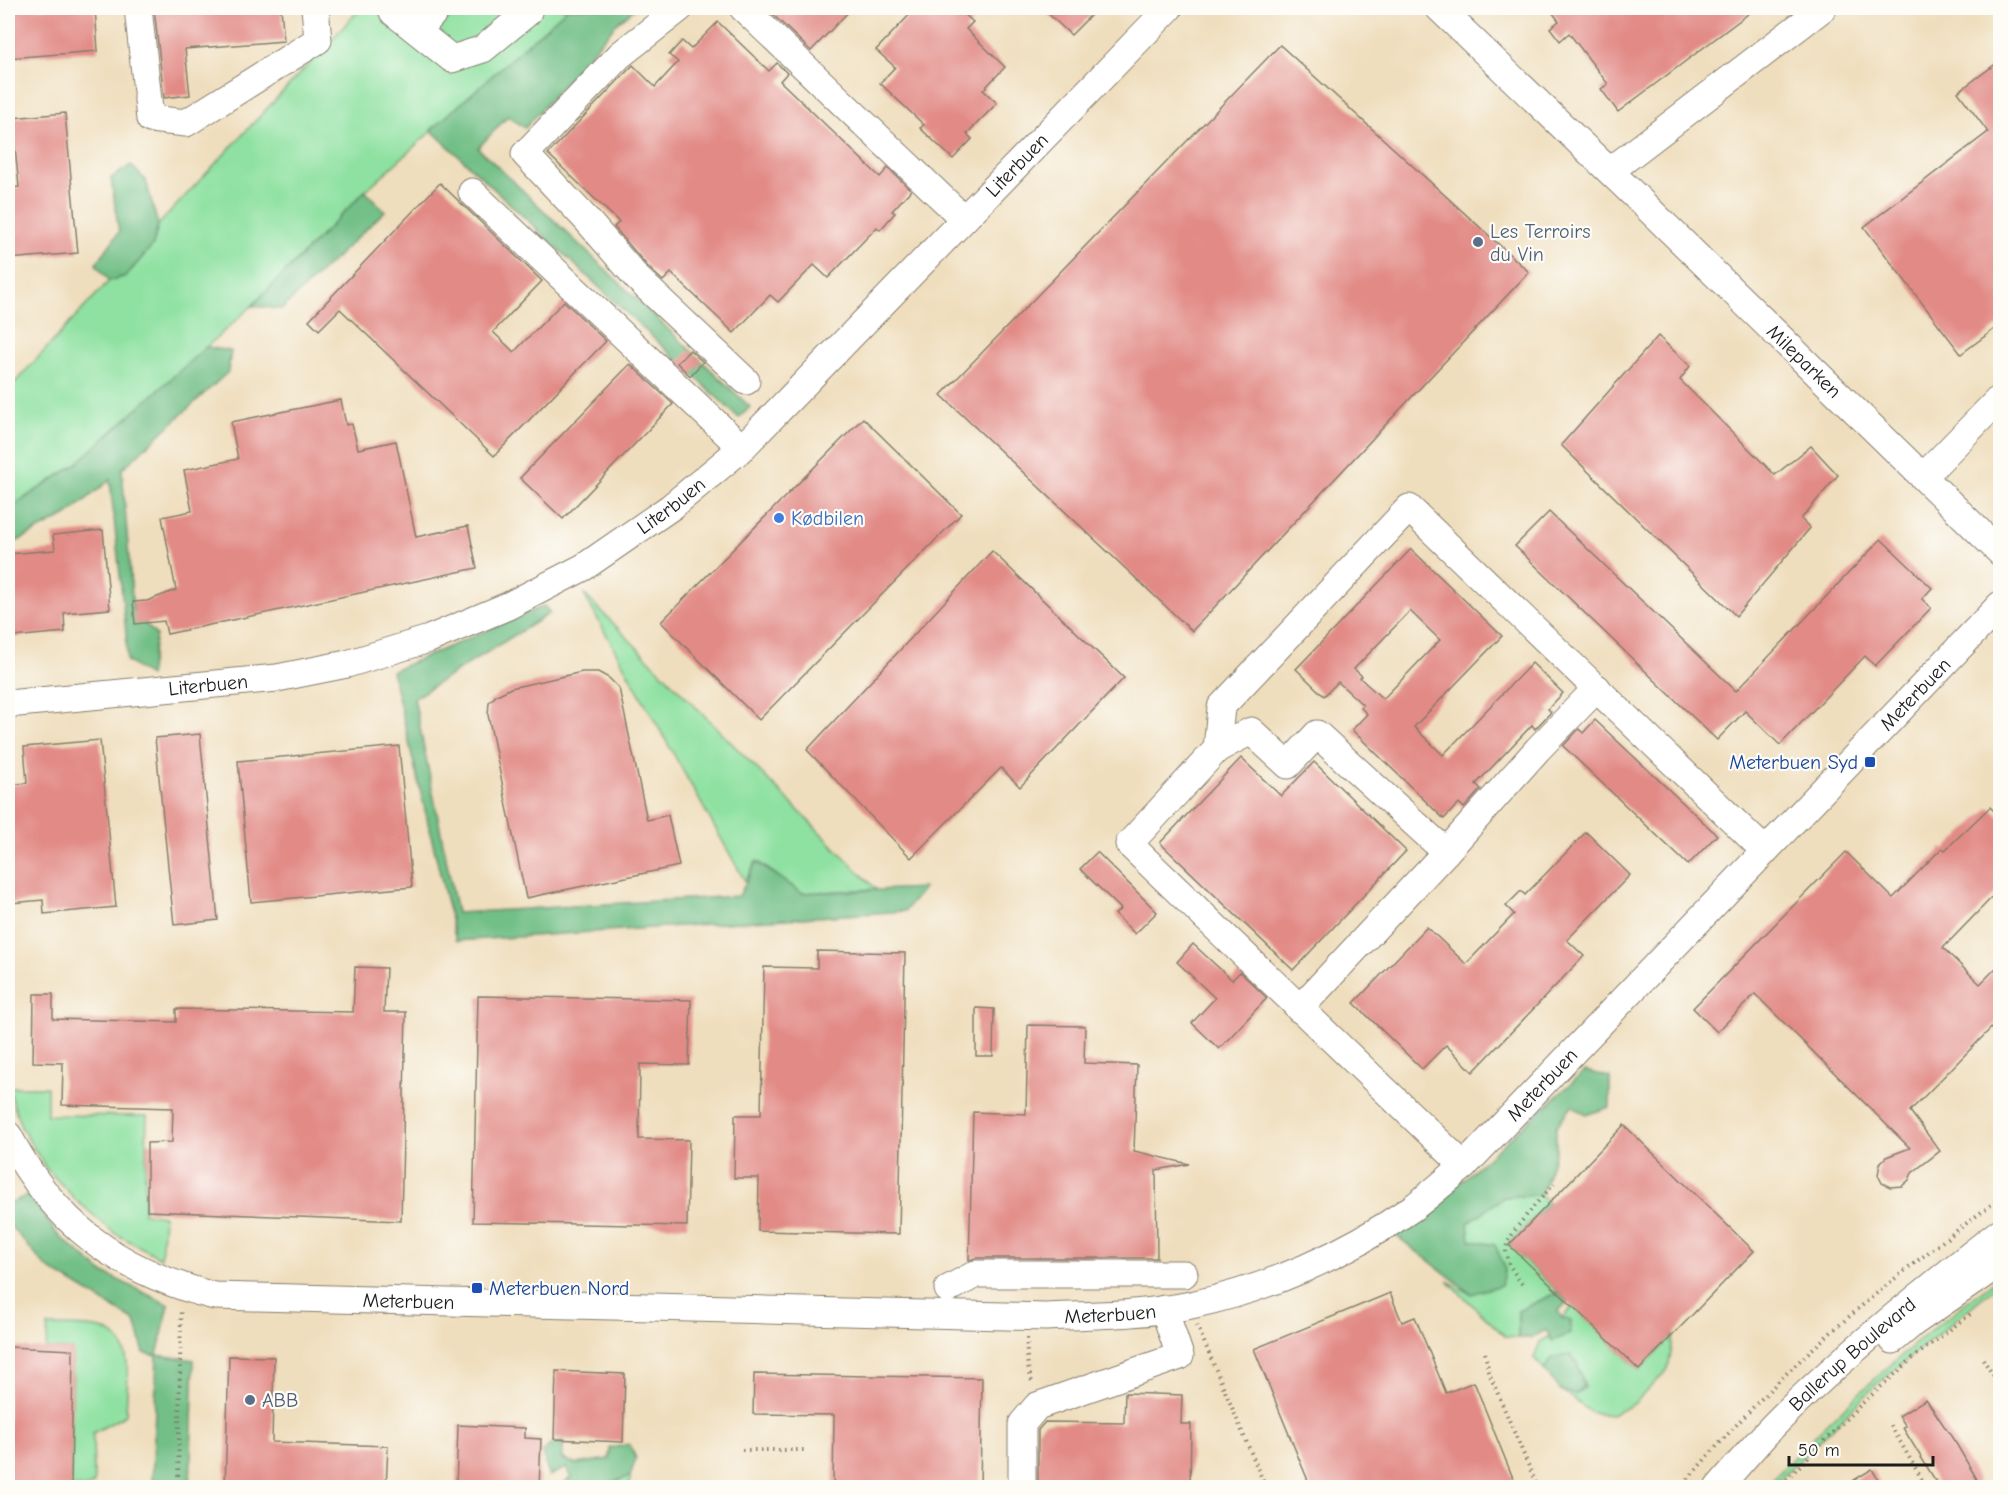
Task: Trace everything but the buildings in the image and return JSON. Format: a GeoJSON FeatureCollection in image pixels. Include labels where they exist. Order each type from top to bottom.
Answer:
{"type":"FeatureCollection","features":[{"type":"Feature","properties":{"kind":"street"},"geometry":{"type":"LineString","coordinates":[[138,8],[150,119],[186,123],[318,40],[315,8]]}},
{"type":"Feature","properties":{"kind":"street"},"geometry":{"type":"LineString","coordinates":[[392,8],[393,12],[452,58],[483,49],[528,12],[529,8]]}},
{"type":"Feature","properties":{"kind":"street"},"geometry":{"type":"LineString","coordinates":[[418,31],[438,8]]}},
{"type":"Feature","properties":{"kind":"street"},"geometry":{"type":"LineString","coordinates":[[680,8],[620,55],[525,154],[638,279],[746,381]]}},
{"type":"Feature","properties":{"kind":"street"},"geometry":{"type":"LineString","coordinates":[[743,8],[964,219]]}},
{"type":"Feature","properties":{"kind":"street","name":"Literbuen"},"geometry":{"type":"LineString","coordinates":[[8,704],[277,678],[347,664],[429,639],[508,606],[584,567],[671,507],[742,448],[1169,8]]}},
{"type":"Feature","properties":{"kind":"street","name":"Mileparken"},"geometry":{"type":"LineString","coordinates":[[1439,8],[1610,171],[2001,552]]}},
{"type":"Feature","properties":{"kind":"street"},"geometry":{"type":"LineString","coordinates":[[1610,171],[1823,8]]}},
{"type":"Feature","properties":{"kind":"street"},"geometry":{"type":"LineString","coordinates":[[472,192],[742,448]]}},
{"type":"Feature","properties":{"kind":"street"},"geometry":{"type":"LineString","coordinates":[[1924,476],[2001,398]]}},
{"type":"Feature","properties":{"kind":"street"},"geometry":{"type":"LineString","coordinates":[[1217,749],[1221,707],[1409,508],[1765,851]]}},
{"type":"Feature","properties":{"kind":"street","name":"Meterbuen"},"geometry":{"type":"LineString","coordinates":[[8,1135],[22,1163],[47,1197],[75,1226],[117,1257],[143,1272],[214,1296],[1026,1317],[1124,1315],[1191,1305],[1268,1284],[1339,1251],[1411,1209],[1464,1166],[2001,605]]}},
{"type":"Feature","properties":{"kind":"street"},"geometry":{"type":"LineString","coordinates":[[1299,1009],[1597,688]]}},
{"type":"Feature","properties":{"kind":"street"},"geometry":{"type":"LineString","coordinates":[[1446,852],[1317,734],[1288,765],[1251,731],[1217,749],[1129,844],[1464,1166]]}},
{"type":"Feature","properties":{"kind":"street","name":"Ballerup Boulevard"},"geometry":{"type":"LineString","coordinates":[[1718,1488],[1773,1426],[1846,1358],[1922,1292],[2001,1232]]}},
{"type":"Feature","properties":{"kind":"street","name":"Ballerup Boulevard"},"geometry":{"type":"LineString","coordinates":[[1742,1488],[1785,1440],[1858,1370],[1913,1323],[2001,1263]]}},
{"type":"Feature","properties":{"kind":"street"},"geometry":{"type":"LineString","coordinates":[[948,1289],[976,1274],[1184,1274]]}},
{"type":"Feature","properties":{"kind":"street"},"geometry":{"type":"LineString","coordinates":[[1022,1488],[1022,1424],[1037,1406],[1180,1356],[1164,1309]]}},
{"type":"Feature","properties":{"kind":"path"},"geometry":{"type":"LineString","coordinates":[[1522,1284],[1510,1268],[1506,1245],[1526,1216],[1554,1184]]}},
{"type":"Feature","properties":{"kind":"path"},"geometry":{"type":"LineString","coordinates":[[178,1488],[182,1287]]}},
{"type":"Feature","properties":{"kind":"path"},"geometry":{"type":"LineString","coordinates":[[1191,1305],[1199,1331],[1266,1488]]}},
{"type":"Feature","properties":{"kind":"path"},"geometry":{"type":"LineString","coordinates":[[1778,1488],[1855,1410],[1913,1358],[1974,1311]]}},
{"type":"Feature","properties":{"kind":"path"},"geometry":{"type":"LineString","coordinates":[[1026,1317],[1026,1356],[1029,1375],[1042,1404]]}},
{"type":"Feature","properties":{"kind":"path"},"geometry":{"type":"LineString","coordinates":[[1485,1353],[1489,1373],[1538,1488]]}},
{"type":"Feature","properties":{"kind":"path"},"geometry":{"type":"LineString","coordinates":[[1983,1359],[2001,1386]]}},
{"type":"Feature","properties":{"kind":"path"},"geometry":{"type":"LineString","coordinates":[[1891,1426],[1927,1488]]}},
{"type":"Feature","properties":{"kind":"path"},"geometry":{"type":"LineString","coordinates":[[742,1450],[804,1450]]}},
{"type":"Feature","properties":{"kind":"green space"},"geometry":{"type":"Polygon","coordinates":[[[361,8],[568,8],[365,191],[252,306],[75,465],[8,509],[8,390],[109,281],[126,276],[153,245],[158,225],[361,8]]]}},
{"type":"Feature","properties":{"kind":"green space"},"geometry":{"type":"Polygon","coordinates":[[[568,8],[636,8],[618,22],[525,128],[508,116],[478,148],[750,407],[739,418],[431,130],[568,8]]]}},
{"type":"Feature","properties":{"kind":"green space"},"geometry":{"type":"Polygon","coordinates":[[[131,165],[146,181],[158,225],[153,245],[126,276],[109,281],[96,264],[119,232],[111,178],[131,165]]]}},
{"type":"Feature","properties":{"kind":"green space"},"geometry":{"type":"Polygon","coordinates":[[[365,191],[385,211],[282,309],[252,306],[365,191]]]}},
{"type":"Feature","properties":{"kind":"green space"},"geometry":{"type":"Polygon","coordinates":[[[206,347],[231,351],[228,372],[122,469],[133,610],[156,635],[149,676],[127,661],[110,480],[67,515],[8,546],[8,509],[75,465],[206,347]]]}},
{"type":"Feature","properties":{"kind":"green space"},"geometry":{"type":"Polygon","coordinates":[[[583,593],[876,889],[802,893],[757,861],[745,881],[583,593]]]}},
{"type":"Feature","properties":{"kind":"green space"},"geometry":{"type":"Polygon","coordinates":[[[544,606],[550,613],[414,698],[457,913],[739,896],[756,862],[802,893],[924,888],[905,911],[456,941],[392,671],[544,606]]]}},
{"type":"Feature","properties":{"kind":"green space"},"geometry":{"type":"Polygon","coordinates":[[[1585,1071],[1610,1077],[1610,1107],[1586,1115],[1572,1105],[1556,1127],[1556,1151],[1541,1195],[1504,1197],[1468,1223],[1470,1240],[1495,1245],[1505,1268],[1501,1285],[1472,1294],[1393,1233],[1422,1216],[1585,1071]]]}},
{"type":"Feature","properties":{"kind":"green space"},"geometry":{"type":"Polygon","coordinates":[[[8,1087],[47,1087],[47,1115],[147,1116],[144,1213],[164,1216],[161,1258],[114,1233],[77,1201],[45,1167],[21,1127],[8,1087]]]}},
{"type":"Feature","properties":{"kind":"green space"},"geometry":{"type":"Polygon","coordinates":[[[28,1195],[57,1234],[102,1272],[169,1305],[157,1355],[194,1360],[190,1487],[152,1487],[157,1356],[144,1353],[135,1321],[46,1267],[8,1223],[8,1204],[28,1195]]]}},
{"type":"Feature","properties":{"kind":"green space"},"geometry":{"type":"Polygon","coordinates":[[[1541,1195],[1548,1203],[1509,1245],[1558,1292],[1518,1311],[1518,1338],[1506,1337],[1447,1281],[1472,1294],[1468,1223],[1504,1197],[1541,1195]]]}},
{"type":"Feature","properties":{"kind":"green space"},"geometry":{"type":"Polygon","coordinates":[[[2000,1277],[2000,1283],[1876,1385],[1772,1487],[1765,1488],[1848,1403],[1878,1376],[1907,1350],[2000,1277]]]}},
{"type":"Feature","properties":{"kind":"green space"},"geometry":{"type":"Polygon","coordinates":[[[1558,1292],[1568,1302],[1558,1311],[1562,1318],[1571,1321],[1570,1334],[1552,1341],[1546,1330],[1531,1338],[1518,1338],[1518,1311],[1558,1292]]]}},
{"type":"Feature","properties":{"kind":"green space"},"geometry":{"type":"Polygon","coordinates":[[[1573,1306],[1639,1370],[1674,1335],[1668,1369],[1635,1403],[1612,1415],[1592,1413],[1561,1390],[1575,1395],[1585,1388],[1577,1363],[1545,1371],[1534,1358],[1540,1342],[1550,1336],[1553,1341],[1562,1318],[1573,1306]]]}},
{"type":"Feature","properties":{"kind":"green space"},"geometry":{"type":"Polygon","coordinates":[[[48,1326],[104,1330],[121,1344],[125,1355],[128,1379],[126,1415],[93,1433],[94,1484],[88,1487],[71,1487],[73,1350],[46,1349],[48,1326]]]}},
{"type":"Feature","properties":{"kind":"green space"},"geometry":{"type":"Polygon","coordinates":[[[1571,1355],[1577,1363],[1584,1386],[1575,1395],[1561,1390],[1544,1370],[1553,1357],[1571,1355]]]}},
{"type":"Feature","properties":{"kind":"green space"},"geometry":{"type":"Polygon","coordinates":[[[563,1442],[563,1459],[576,1464],[609,1459],[610,1448],[629,1444],[636,1458],[630,1476],[598,1487],[557,1487],[572,1477],[566,1468],[549,1476],[542,1452],[552,1444],[563,1442]]]}},
{"type":"Feature","properties":{"kind":"green space"},"geometry":{"type":"Polygon","coordinates":[[[630,1476],[630,1487],[598,1487],[630,1476]]]}},
{"type":"Feature","properties":{"kind":"place","name":"Les Terroirs du Vin"},"geometry":{"type":"Point","coordinates":[1478,242]}},
{"type":"Feature","properties":{"kind":"place","name":"Kødbilen"},"geometry":{"type":"Point","coordinates":[779,518]}},
{"type":"Feature","properties":{"kind":"place","name":"Meterbuen Syd"},"geometry":{"type":"Point","coordinates":[1870,762]}},
{"type":"Feature","properties":{"kind":"place","name":"Meterbuen Nord"},"geometry":{"type":"Point","coordinates":[477,1288]}},
{"type":"Feature","properties":{"kind":"place","name":"ABB"},"geometry":{"type":"Point","coordinates":[250,1400]}}]}
